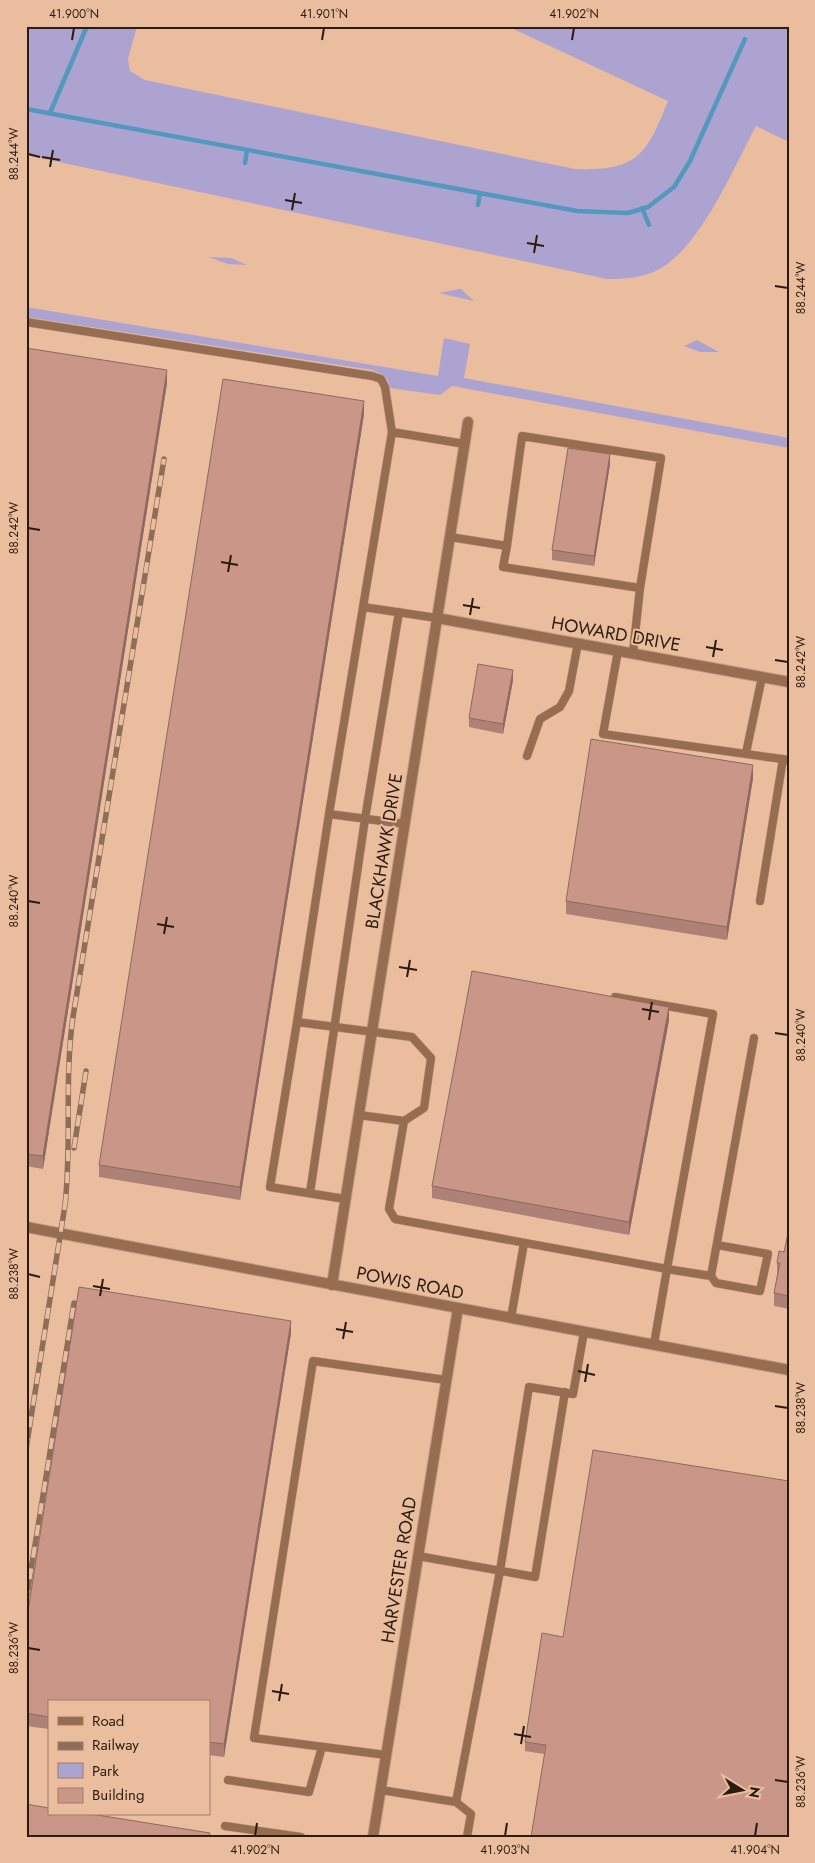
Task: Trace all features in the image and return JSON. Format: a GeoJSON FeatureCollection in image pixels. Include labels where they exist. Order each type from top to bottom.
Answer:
{"type":"FeatureCollection","features":[{"type":"Feature","properties":{"kind":"street","name":"BLACKHAWK DRIVE"},"geometry":{"type":"LineString","coordinates":[[332,1284],[468,422]]}},
{"type":"Feature","properties":{"kind":"street","name":"HOWARD DRIVE"},"geometry":{"type":"LineString","coordinates":[[437,618],[789,682]]}},
{"type":"Feature","properties":{"kind":"street","name":"POWIS ROAD"},"geometry":{"type":"LineString","coordinates":[[26,1227],[789,1370]]}},
{"type":"Feature","properties":{"kind":"street","name":"HARVESTER ROAD"},"geometry":{"type":"LineString","coordinates":[[373,1837],[458,1308]]}},
{"type":"Feature","properties":{"kind":"lane"},"geometry":{"type":"LineString","coordinates":[[26,322],[372,376],[381,379],[385,386],[392,432],[270,1188],[345,1198]]}},
{"type":"Feature","properties":{"kind":"lane"},"geometry":{"type":"LineString","coordinates":[[392,432],[464,444]]}},
{"type":"Feature","properties":{"kind":"lane"},"geometry":{"type":"LineString","coordinates":[[632,653],[640,588],[661,458],[522,436],[503,567],[640,588]]}},
{"type":"Feature","properties":{"kind":"lane"},"geometry":{"type":"LineString","coordinates":[[450,537],[506,546]]}},
{"type":"Feature","properties":{"kind":"lane"},"geometry":{"type":"LineString","coordinates":[[363,607],[437,618]]}},
{"type":"Feature","properties":{"kind":"lane"},"geometry":{"type":"LineString","coordinates":[[310,1193],[365,819],[399,612]]}},
{"type":"Feature","properties":{"kind":"lane"},"geometry":{"type":"LineString","coordinates":[[527,756],[540,719],[560,707],[569,690],[578,643]]}},
{"type":"Feature","properties":{"kind":"lane"},"geometry":{"type":"LineString","coordinates":[[618,651],[603,734],[786,760],[760,901]]}},
{"type":"Feature","properties":{"kind":"lane"},"geometry":{"type":"LineString","coordinates":[[746,753],[762,677]]}},
{"type":"Feature","properties":{"kind":"lane"},"geometry":{"type":"LineString","coordinates":[[329,814],[405,824]]}},
{"type":"Feature","properties":{"kind":"lane"},"geometry":{"type":"LineString","coordinates":[[615,996],[713,1014],[654,1344]]}},
{"type":"Feature","properties":{"kind":"lane"},"geometry":{"type":"LineString","coordinates":[[296,1022],[412,1037],[432,1058],[424,1108],[404,1121],[359,1115]]}},
{"type":"Feature","properties":{"kind":"lane"},"geometry":{"type":"LineString","coordinates":[[711,1276],[754,1038]]}},
{"type":"Feature","properties":{"kind":"lane"},"geometry":{"type":"LineString","coordinates":[[404,1121],[389,1209],[391,1214],[402,1221],[711,1276],[716,1283],[760,1291],[768,1254],[717,1245]]}},
{"type":"Feature","properties":{"kind":"lane"},"geometry":{"type":"LineString","coordinates":[[511,1318],[524,1243]]}},
{"type":"Feature","properties":{"kind":"lane"},"geometry":{"type":"LineString","coordinates":[[456,1802],[500,1571],[529,1387],[573,1394],[584,1332]]}},
{"type":"Feature","properties":{"kind":"lane"},"geometry":{"type":"LineString","coordinates":[[386,1755],[254,1738],[313,1361],[446,1380]]}},
{"type":"Feature","properties":{"kind":"lane"},"geometry":{"type":"LineString","coordinates":[[418,1556],[535,1577],[565,1392]]}},
{"type":"Feature","properties":{"kind":"lane"},"geometry":{"type":"LineString","coordinates":[[228,1780],[310,1792],[322,1747]]}},
{"type":"Feature","properties":{"kind":"lane"},"geometry":{"type":"LineString","coordinates":[[381,1790],[456,1802],[471,1814],[467,1837]]}},
{"type":"Feature","properties":{"kind":"lane"},"geometry":{"type":"LineString","coordinates":[[225,1826],[301,1837]]}},
{"type":"Feature","properties":{"kind":"green space"},"geometry":{"type":"Polygon","coordinates":[[[26,26],[137,26],[128,59],[130,71],[145,80],[575,169],[596,169],[626,163],[636,156],[653,135],[668,101],[507,26],[789,26],[789,142],[756,126],[727,184],[703,224],[675,257],[660,269],[641,276],[607,279],[26,155],[26,26]]]}},
{"type":"Feature","properties":{"kind":"green space"},"geometry":{"type":"Polygon","coordinates":[[[208,257],[231,258],[247,265],[228,264],[208,257]]]}},
{"type":"Feature","properties":{"kind":"green space"},"geometry":{"type":"Polygon","coordinates":[[[460,289],[474,301],[439,293],[460,289]]]}},
{"type":"Feature","properties":{"kind":"green space"},"geometry":{"type":"Polygon","coordinates":[[[26,307],[438,376],[444,338],[470,344],[464,378],[789,438],[789,448],[452,386],[440,395],[390,388],[384,376],[372,370],[26,317],[26,307]]]}},
{"type":"Feature","properties":{"kind":"green space"},"geometry":{"type":"Polygon","coordinates":[[[697,340],[719,352],[700,352],[684,346],[697,340]]]}},
{"type":"Feature","properties":{"kind":"building"},"geometry":{"type":"Polygon","coordinates":[[[26,348],[167,370],[43,1156],[26,1154],[26,348]]]}},
{"type":"Feature","properties":{"kind":"building"},"geometry":{"type":"Polygon","coordinates":[[[223,379],[364,401],[240,1187],[99,1165],[223,379]]]}},
{"type":"Feature","properties":{"kind":"building"},"geometry":{"type":"Polygon","coordinates":[[[568,448],[610,454],[594,556],[552,550],[568,448]]]}},
{"type":"Feature","properties":{"kind":"building"},"geometry":{"type":"Polygon","coordinates":[[[478,664],[513,670],[503,724],[469,718],[478,664]]]}},
{"type":"Feature","properties":{"kind":"building"},"geometry":{"type":"Polygon","coordinates":[[[591,739],[753,765],[727,927],[566,901],[591,739]]]}},
{"type":"Feature","properties":{"kind":"building"},"geometry":{"type":"Polygon","coordinates":[[[472,971],[669,1007],[629,1222],[432,1186],[472,971]]]}},
{"type":"Feature","properties":{"kind":"building"},"geometry":{"type":"Polygon","coordinates":[[[789,1229],[789,1296],[774,1293],[780,1263],[777,1263],[779,1251],[784,1252],[789,1229]]]}},
{"type":"Feature","properties":{"kind":"building"},"geometry":{"type":"Polygon","coordinates":[[[79,1287],[291,1321],[224,1744],[210,1742],[210,1700],[48,1700],[48,1717],[26,1713],[26,1624],[79,1287]]]}},
{"type":"Feature","properties":{"kind":"building"},"geometry":{"type":"Polygon","coordinates":[[[593,1450],[789,1481],[789,1837],[531,1837],[546,1745],[525,1742],[542,1633],[563,1637],[593,1450]]]}},
{"type":"Feature","properties":{"kind":"building"},"geometry":{"type":"Polygon","coordinates":[[[26,1804],[48,1808],[48,1816],[104,1816],[210,1833],[209,1837],[26,1837],[26,1804]]]}},
{"type":"Feature","properties":{"kind":"waterway"},"geometry":{"type":"LineString","coordinates":[[50,113],[87,26]]}},
{"type":"Feature","properties":{"kind":"waterway"},"geometry":{"type":"LineString","coordinates":[[26,109],[577,211],[628,213],[648,207],[674,187],[690,161],[745,39]]}},
{"type":"Feature","properties":{"kind":"waterway"},"geometry":{"type":"LineString","coordinates":[[245,163],[247,150]]}},
{"type":"Feature","properties":{"kind":"waterway"},"geometry":{"type":"LineString","coordinates":[[478,205],[480,193]]}},
{"type":"Feature","properties":{"kind":"waterway"},"geometry":{"type":"LineString","coordinates":[[642,208],[649,225]]}},
{"type":"Feature","properties":{"kind":"railway"},"geometry":{"type":"LineString","coordinates":[[65,1205],[68,1158],[69,1064],[73,1017],[164,459]]}},
{"type":"Feature","properties":{"kind":"railway"},"geometry":{"type":"LineString","coordinates":[[74,1148],[86,1071]]}},
{"type":"Feature","properties":{"kind":"railway"},"geometry":{"type":"LineString","coordinates":[[26,1449],[66,1199]]}},
{"type":"Feature","properties":{"kind":"railway"},"geometry":{"type":"LineString","coordinates":[[26,1601],[74,1303]]}}]}
